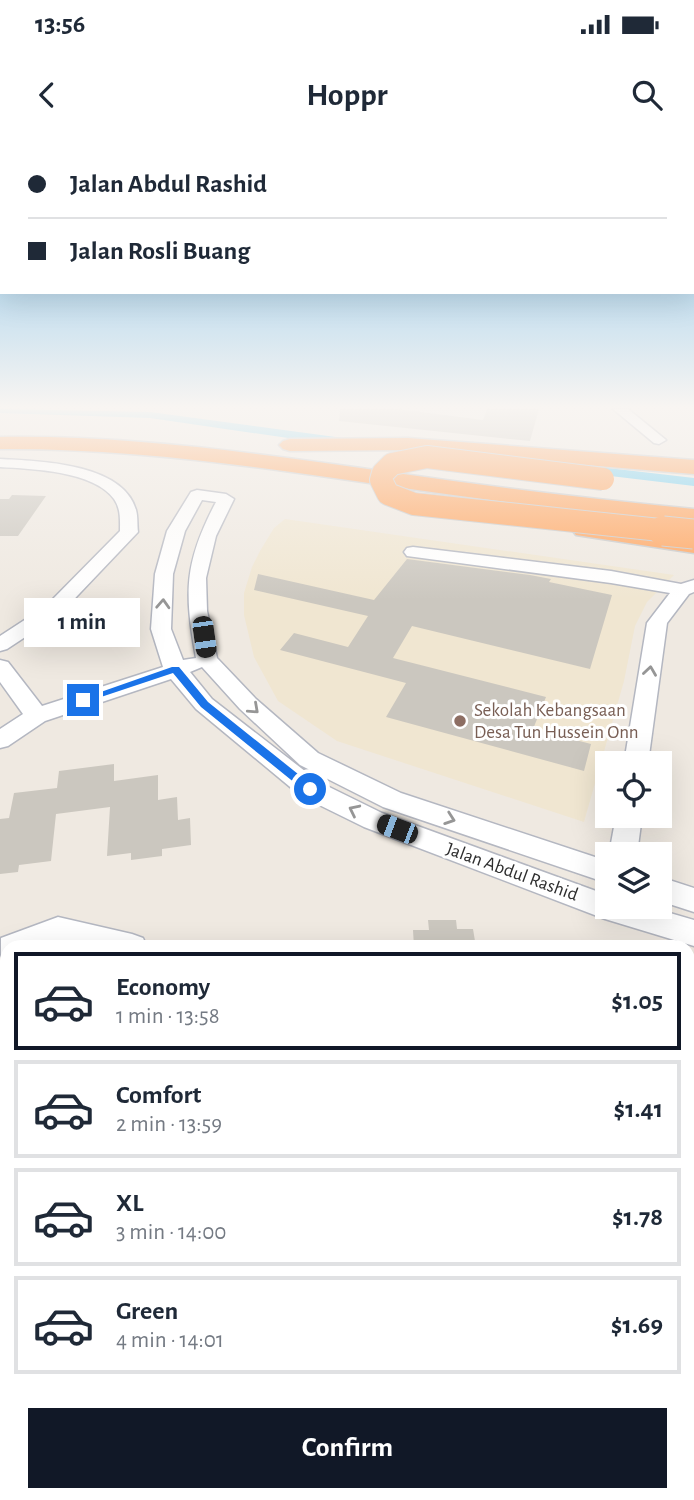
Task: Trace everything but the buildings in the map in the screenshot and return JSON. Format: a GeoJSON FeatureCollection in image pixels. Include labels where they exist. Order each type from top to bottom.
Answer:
{"type":"FeatureCollection","features":[{"type":"Feature","properties":{"kind":"highway"},"geometry":{"type":"LineString","coordinates":[[336,472],[694,522]]}},
{"type":"Feature","properties":{"kind":"highway"},"geometry":{"type":"LineString","coordinates":[[384,472],[381,484],[386,493],[402,501],[694,534]]}},
{"type":"Feature","properties":{"kind":"highway"},"geometry":{"type":"LineString","coordinates":[[423,472],[605,497],[694,505]]}},
{"type":"Feature","properties":{"kind":"highway"},"geometry":{"type":"LineString","coordinates":[[482,472],[694,495]]}},
{"type":"Feature","properties":{"kind":"highway"},"geometry":{"type":"LineString","coordinates":[[559,472],[628,482],[694,486]]}},
{"type":"Feature","properties":{"kind":"highway"},"geometry":{"type":"LineString","coordinates":[[590,472],[694,486]]}},
{"type":"Feature","properties":{"kind":"highway"},"geometry":{"type":"LineString","coordinates":[[559,503],[694,516]]}},
{"type":"Feature","properties":{"kind":"highway"},"geometry":{"type":"LineString","coordinates":[[476,511],[645,540],[694,545]]}},
{"type":"Feature","properties":{"kind":"street"},"geometry":{"type":"LineString","coordinates":[[0,645],[53,610],[129,532],[128,509],[118,492],[100,481],[72,472]]}},
{"type":"Feature","properties":{"kind":"street","name":"Jalan Abdul Rashid"},"geometry":{"type":"LineString","coordinates":[[595,868],[392,800],[310,759],[248,704],[207,660],[197,611],[197,578],[207,536],[226,499],[197,495],[176,531],[164,574],[161,629],[175,669],[204,704],[310,789],[373,820],[595,901]]}},
{"type":"Feature","properties":{"kind":"street"},"geometry":{"type":"LineString","coordinates":[[413,552],[688,588]]}},
{"type":"Feature","properties":{"kind":"street"},"geometry":{"type":"LineString","coordinates":[[638,751],[657,624],[688,588]]}},
{"type":"Feature","properties":{"kind":"street"},"geometry":{"type":"LineString","coordinates":[[0,740],[37,716],[207,660]]}},
{"type":"Feature","properties":{"kind":"street"},"geometry":{"type":"LineString","coordinates":[[0,667],[37,716]]}},
{"type":"Feature","properties":{"kind":"street"},"geometry":{"type":"LineString","coordinates":[[672,893],[694,900]]}},
{"type":"Feature","properties":{"kind":"street","name":"Jalan Abdul Rashid"},"geometry":{"type":"LineString","coordinates":[[650,919],[694,933]]}},
{"type":"Feature","properties":{"kind":"street"},"geometry":{"type":"LineString","coordinates":[[31,940],[58,930],[102,940]]}},
{"type":"Feature","properties":{"kind":"shaded area"},"geometry":{"type":"Polygon","coordinates":[[[285,519],[674,575],[647,602],[635,626],[624,681],[604,751],[595,751],[595,783],[584,822],[337,741],[278,701],[254,657],[244,615],[244,593],[252,567],[274,528],[285,519]]]}},
{"type":"Feature","properties":{"kind":"waterway"},"geometry":{"type":"LineString","coordinates":[[612,472],[694,482]]}},
{"type":"Feature","properties":{"kind":"place","name":"Sekolah Kebangsaan Desa Tun Hussein Onn"},"geometry":{"type":"Point","coordinates":[460,721]}},
{"type":"Feature","properties":{"kind":"route"},"geometry":{"type":"LineString","coordinates":[[83,700],[175,669],[204,704],[310,789]]}}]}
